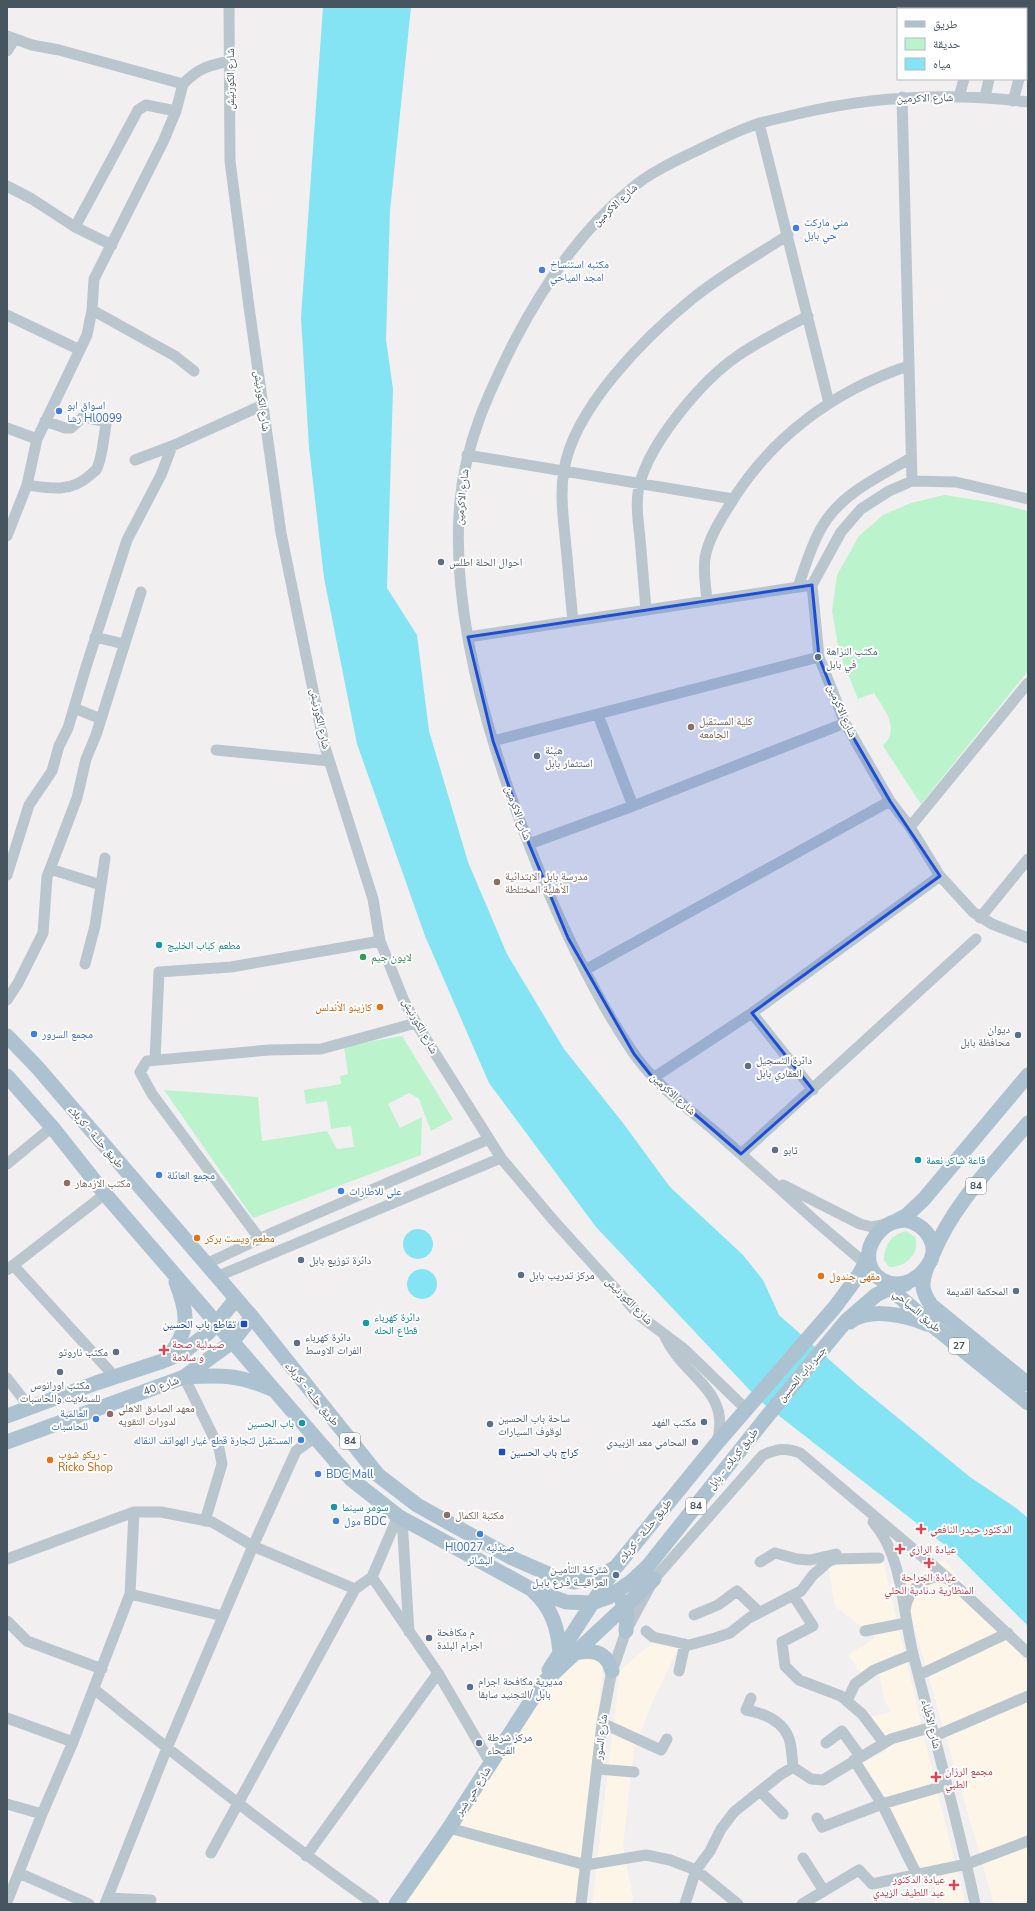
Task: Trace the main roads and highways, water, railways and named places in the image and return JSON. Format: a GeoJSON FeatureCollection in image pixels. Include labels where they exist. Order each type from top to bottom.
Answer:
{"type":"FeatureCollection","features":[{"type":"Feature","properties":{"kind":"main road","name":"طريق حلــة - كربلاء"},"geometry":{"type":"LineString","coordinates":[[7,1036],[212,1261],[236,1299],[378,1475],[418,1505],[512,1558],[560,1578],[574,1582],[604,1574],[616,1567],[717,1443],[751,1405]]}},
{"type":"Feature","properties":{"kind":"main road","name":"84"},"geometry":{"type":"LineString","coordinates":[[837,1332],[876,1295],[876,1271],[870,1244],[880,1231],[891,1222],[907,1215],[924,1199],[1028,1074]]}},
{"type":"Feature","properties":{"kind":"main road","name":"84"},"geometry":{"type":"LineString","coordinates":[[7,1076],[52,1127],[105,1194],[216,1325],[275,1390],[350,1479],[400,1518],[531,1589],[566,1602],[592,1603],[609,1597],[617,1592]]}},
{"type":"Feature","properties":{"kind":"main road","name":"84"},"geometry":{"type":"LineString","coordinates":[[876,1271],[889,1284],[906,1284],[918,1278],[929,1261],[939,1237],[956,1211],[1028,1123]]}},
{"type":"Feature","properties":{"kind":"main road"},"geometry":{"type":"LineString","coordinates":[[891,1222],[905,1220],[914,1222],[923,1227],[929,1235],[932,1245],[929,1261]]}},
{"type":"Feature","properties":{"kind":"main road","name":"طريق السياحي"},"geometry":{"type":"LineString","coordinates":[[929,1261],[923,1286],[924,1293],[931,1305],[1028,1384]]}},
{"type":"Feature","properties":{"kind":"main road","name":"طريق السياحي"},"geometry":{"type":"LineString","coordinates":[[876,1271],[941,1332],[1028,1403]]}},
{"type":"Feature","properties":{"kind":"main road","name":"جسر باب الحسين"},"geometry":{"type":"LineString","coordinates":[[751,1405],[852,1286],[876,1271]]}},
{"type":"Feature","properties":{"kind":"main road"},"geometry":{"type":"LineString","coordinates":[[163,1361],[178,1343],[185,1325],[186,1315],[183,1301],[171,1272]]}},
{"type":"Feature","properties":{"kind":"main road","name":"شارع 40"},"geometry":{"type":"LineString","coordinates":[[7,1416],[182,1353],[216,1325],[236,1299]]}},
{"type":"Feature","properties":{"kind":"main road"},"geometry":{"type":"LineString","coordinates":[[837,1332],[852,1320],[864,1315],[879,1314],[902,1316],[919,1321],[941,1332]]}},
{"type":"Feature","properties":{"kind":"main road","name":"شارع 40"},"geometry":{"type":"LineString","coordinates":[[7,1442],[184,1377],[232,1342],[252,1317]]}},
{"type":"Feature","properties":{"kind":"main road","name":"جسر باب الحسين"},"geometry":{"type":"LineString","coordinates":[[769,1414],[837,1332]]}},
{"type":"Feature","properties":{"kind":"main road"},"geometry":{"type":"LineString","coordinates":[[184,1377],[229,1375],[252,1381],[275,1390]]}},
{"type":"Feature","properties":{"kind":"main road","name":"طريق كربلاء - بابل"},"geometry":{"type":"LineString","coordinates":[[617,1592],[648,1566],[769,1414]]}},
{"type":"Feature","properties":{"kind":"main road"},"geometry":{"type":"LineString","coordinates":[[616,1567],[620,1576],[633,1580],[654,1580]]}},
{"type":"Feature","properties":{"kind":"main road"},"geometry":{"type":"LineString","coordinates":[[542,1684],[560,1653],[616,1567]]}},
{"type":"Feature","properties":{"kind":"main road"},"geometry":{"type":"LineString","coordinates":[[574,1582],[617,1592],[643,1587],[654,1580]]}},
{"type":"Feature","properties":{"kind":"main road","name":"شارع حي شبر"},"geometry":{"type":"LineString","coordinates":[[396,1904],[449,1828],[542,1684],[654,1580]]}},
{"type":"Feature","properties":{"kind":"main road"},"geometry":{"type":"LineString","coordinates":[[531,1589],[544,1602],[553,1617],[557,1628],[560,1653]]}},
{"type":"Feature","properties":{"kind":"main road"},"geometry":{"type":"LineString","coordinates":[[617,1592],[624,1608],[627,1620],[626,1631]]}},
{"type":"Feature","properties":{"kind":"main road"},"geometry":{"type":"LineString","coordinates":[[575,1653],[592,1651],[600,1654],[610,1664],[612,1671]]}},
{"type":"Feature","properties":{"kind":"water"},"geometry":{"type":"Polygon","coordinates":[[[323,7],[411,7],[390,211],[386,340],[393,389],[387,588],[417,635],[429,731],[468,862],[507,954],[564,1049],[623,1123],[670,1187],[743,1255],[763,1280],[779,1315],[859,1386],[970,1477],[1016,1508],[1028,1518],[1028,1626],[955,1553],[760,1401],[596,1227],[489,1083],[425,936],[357,744],[324,578],[309,447],[301,318],[323,7]]]}},
{"type":"Feature","properties":{"kind":"water"},"geometry":{"type":"Polygon","coordinates":[[[418,1229],[429,1233],[433,1244],[429,1255],[418,1259],[407,1255],[403,1244],[407,1233],[418,1229]]]}},
{"type":"Feature","properties":{"kind":"water"},"geometry":{"type":"Polygon","coordinates":[[[422,1269],[433,1273],[437,1284],[433,1295],[422,1299],[411,1295],[407,1284],[411,1273],[422,1269]]]}},
{"type":"Feature","properties":{"kind":"place","name":"مني ماركت حي بابل"},"geometry":{"type":"Point","coordinates":[796,228]}},
{"type":"Feature","properties":{"kind":"place","name":"مكتبه استنساخ امجد المياحي"},"geometry":{"type":"Point","coordinates":[542,270]}},
{"type":"Feature","properties":{"kind":"place","name":"اسواق ابو رشا Hl0099"},"geometry":{"type":"Point","coordinates":[59,411]}},
{"type":"Feature","properties":{"kind":"place","name":"احوال الحلة اطلس"},"geometry":{"type":"Point","coordinates":[441,562]}},
{"type":"Feature","properties":{"kind":"place","name":"مكتب النزاهة في بابل"},"geometry":{"type":"Point","coordinates":[818,657]}},
{"type":"Feature","properties":{"kind":"place","name":"كلية المستقبل الجامعه"},"geometry":{"type":"Point","coordinates":[691,727]}},
{"type":"Feature","properties":{"kind":"place","name":"هيئة استثمار بابل"},"geometry":{"type":"Point","coordinates":[537,756]}},
{"type":"Feature","properties":{"kind":"place","name":"مدرسة بابل الابتدائية الأهلية المختلطة"},"geometry":{"type":"Point","coordinates":[497,882]}},
{"type":"Feature","properties":{"kind":"place","name":"مطعم كباب الخليج"},"geometry":{"type":"Point","coordinates":[159,945]}},
{"type":"Feature","properties":{"kind":"place","name":"لايون جيم"},"geometry":{"type":"Point","coordinates":[363,957]}},
{"type":"Feature","properties":{"kind":"place","name":"كازينو الأندلس"},"geometry":{"type":"Point","coordinates":[380,1007]}},
{"type":"Feature","properties":{"kind":"place","name":"مجمع السرور"},"geometry":{"type":"Point","coordinates":[34,1034]}},
{"type":"Feature","properties":{"kind":"place","name":"ديوان محافظة بابل"},"geometry":{"type":"Point","coordinates":[1018,1035]}},
{"type":"Feature","properties":{"kind":"place","name":"دائرة التسجيل العقاري بابل"},"geometry":{"type":"Point","coordinates":[748,1066]}},
{"type":"Feature","properties":{"kind":"place","name":"تابو"},"geometry":{"type":"Point","coordinates":[775,1150]}},
{"type":"Feature","properties":{"kind":"place","name":"قاعة شاكر نعمة"},"geometry":{"type":"Point","coordinates":[918,1160]}},
{"type":"Feature","properties":{"kind":"place","name":"مجمع العائلة"},"geometry":{"type":"Point","coordinates":[159,1175]}},
{"type":"Feature","properties":{"kind":"place","name":"مكتب الازدهار"},"geometry":{"type":"Point","coordinates":[67,1183]}},
{"type":"Feature","properties":{"kind":"place","name":"علي للاطارات"},"geometry":{"type":"Point","coordinates":[341,1191]}},
{"type":"Feature","properties":{"kind":"place","name":"مطعم ويست بركر"},"geometry":{"type":"Point","coordinates":[197,1238]}},
{"type":"Feature","properties":{"kind":"place","name":"دائرة توزيع بابل"},"geometry":{"type":"Point","coordinates":[301,1260]}},
{"type":"Feature","properties":{"kind":"place","name":"مركز تدريب بابل"},"geometry":{"type":"Point","coordinates":[521,1275]}},
{"type":"Feature","properties":{"kind":"place","name":"مقهى جندول"},"geometry":{"type":"Point","coordinates":[821,1276]}},
{"type":"Feature","properties":{"kind":"place","name":"المحكمة القديمة"},"geometry":{"type":"Point","coordinates":[1016,1291]}},
{"type":"Feature","properties":{"kind":"place","name":"دائرة كهرباء قطاع الحله"},"geometry":{"type":"Point","coordinates":[366,1323]}},
{"type":"Feature","properties":{"kind":"place","name":"تقاطع باب الحسين"},"geometry":{"type":"Point","coordinates":[244,1324]}},
{"type":"Feature","properties":{"kind":"place","name":"دائرة كهرباء الفرات الاوسط"},"geometry":{"type":"Point","coordinates":[297,1343]}},
{"type":"Feature","properties":{"kind":"place","name":"صيدلية صحة و سلامة"},"geometry":{"type":"Point","coordinates":[164,1350]}},
{"type":"Feature","properties":{"kind":"place","name":"مكتب ناروتو"},"geometry":{"type":"Point","coordinates":[116,1352]}},
{"type":"Feature","properties":{"kind":"place","name":"مكتب اورانوس للستلايت والحاسبات"},"geometry":{"type":"Point","coordinates":[60,1372]}},
{"type":"Feature","properties":{"kind":"place","name":"معهد الصادق الاهلي لدورات التقويه"},"geometry":{"type":"Point","coordinates":[110,1414]}},
{"type":"Feature","properties":{"kind":"place","name":"العالمية للحاسبات"},"geometry":{"type":"Point","coordinates":[96,1419]}},
{"type":"Feature","properties":{"kind":"place","name":"مكتب الفهد"},"geometry":{"type":"Point","coordinates":[704,1422]}},
{"type":"Feature","properties":{"kind":"place","name":"باب الحسين"},"geometry":{"type":"Point","coordinates":[302,1423]}},
{"type":"Feature","properties":{"kind":"place","name":"ساحة باب الحسين لوقوف السيارات"},"geometry":{"type":"Point","coordinates":[490,1424]}},
{"type":"Feature","properties":{"kind":"place","name":"المستقبل لتجارة قطع غيار الهواتف النقاله"},"geometry":{"type":"Point","coordinates":[301,1440]}},
{"type":"Feature","properties":{"kind":"place","name":"المحامي معد الزبيدي"},"geometry":{"type":"Point","coordinates":[695,1442]}},
{"type":"Feature","properties":{"kind":"place","name":"كراج باب الحسين"},"geometry":{"type":"Point","coordinates":[502,1452]}},
{"type":"Feature","properties":{"kind":"place","name":"ريكو شوب - Ricko Shop"},"geometry":{"type":"Point","coordinates":[50,1460]}},
{"type":"Feature","properties":{"kind":"place","name":"BDC Mall"},"geometry":{"type":"Point","coordinates":[318,1474]}},
{"type":"Feature","properties":{"kind":"place","name":"سومر سينما"},"geometry":{"type":"Point","coordinates":[334,1507]}},
{"type":"Feature","properties":{"kind":"place","name":"مكتبة الكمال"},"geometry":{"type":"Point","coordinates":[447,1515]}},
{"type":"Feature","properties":{"kind":"place","name":"مول BDC"},"geometry":{"type":"Point","coordinates":[336,1521]}},
{"type":"Feature","properties":{"kind":"place","name":"الدكتور حيدر النافعي"},"geometry":{"type":"Point","coordinates":[921,1529]}},
{"type":"Feature","properties":{"kind":"place","name":"Hl0027 صيدليه البشائر"},"geometry":{"type":"Point","coordinates":[480,1534]}},
{"type":"Feature","properties":{"kind":"place","name":"عيادة الرازي"},"geometry":{"type":"Point","coordinates":[900,1549]}},
{"type":"Feature","properties":{"kind":"place","name":"عيادة الجراحة المنظارية د.نادية الحلي"},"geometry":{"type":"Point","coordinates":[929,1563]}},
{"type":"Feature","properties":{"kind":"place","name":"شـركـة التأميـن العراقيــة فـرع بابـل"},"geometry":{"type":"Point","coordinates":[616,1575]}},
{"type":"Feature","properties":{"kind":"place","name":"م مكافحة اجرام البلدة"},"geometry":{"type":"Point","coordinates":[429,1638]}},
{"type":"Feature","properties":{"kind":"place","name":"مديرية مكافحة اجرام بابل /التجنيد سابقا"},"geometry":{"type":"Point","coordinates":[470,1687]}},
{"type":"Feature","properties":{"kind":"place","name":"مركز شرطة الفيحاء"},"geometry":{"type":"Point","coordinates":[479,1743]}},
{"type":"Feature","properties":{"kind":"place","name":"مجمع الرزان الطبي"},"geometry":{"type":"Point","coordinates":[936,1777]}},
{"type":"Feature","properties":{"kind":"place","name":"عيادة الدكتور عبد اللطيف الزيدي"},"geometry":{"type":"Point","coordinates":[954,1885]}}]}
